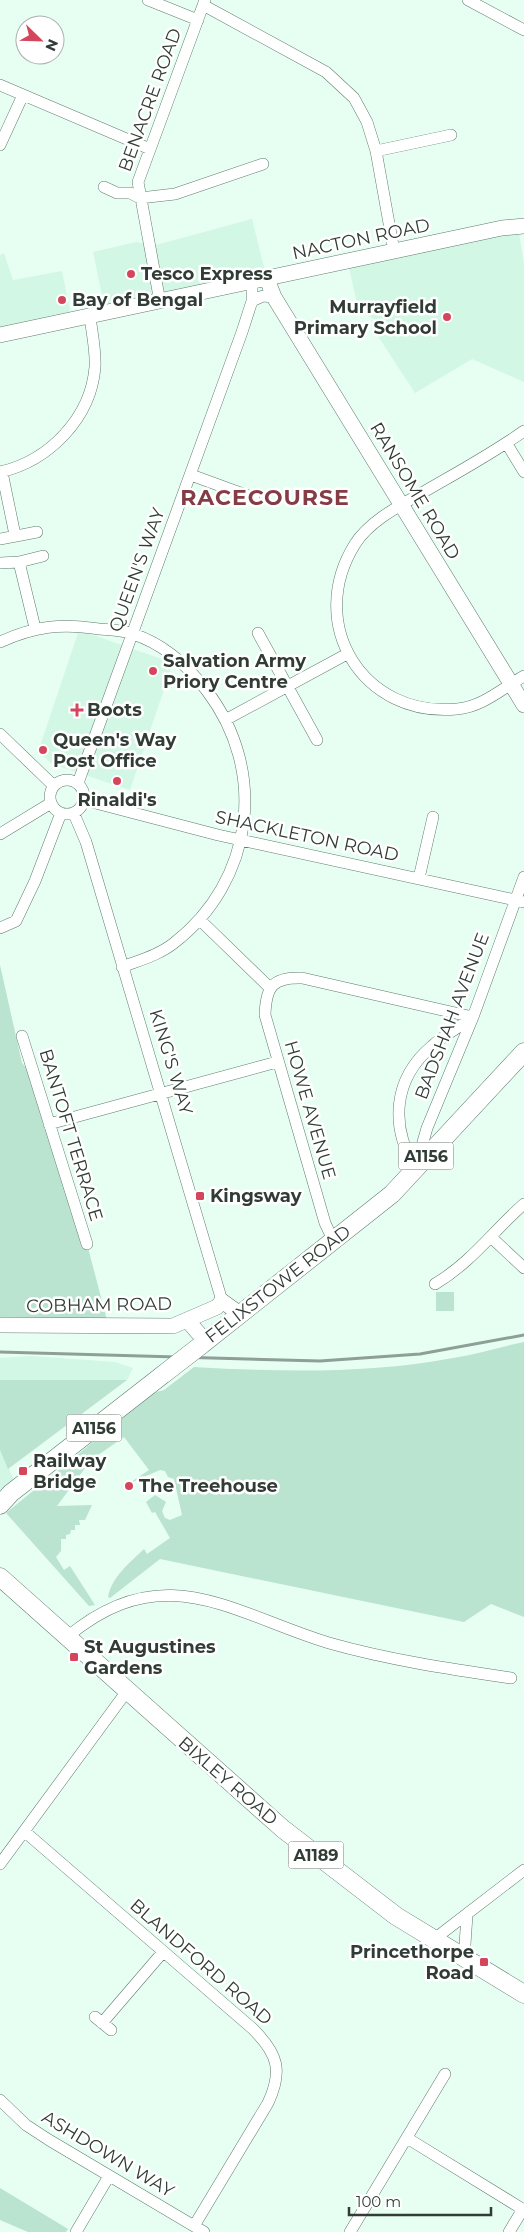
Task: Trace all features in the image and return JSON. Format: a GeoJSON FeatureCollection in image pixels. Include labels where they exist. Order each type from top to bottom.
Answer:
{"type":"FeatureCollection","features":[{"type":"Feature","properties":{"kind":"main road","name":"FELIXSTOWE ROAD"},"geometry":{"type":"LineString","coordinates":[[4,1498],[203,1344],[392,1194],[415,1167],[524,1052]]}},
{"type":"Feature","properties":{"kind":"main road","name":"BIXLEY ROAD"},"geometry":{"type":"LineString","coordinates":[[0,1577],[283,1830],[366,1894],[433,1940],[524,1994]]}},
{"type":"Feature","properties":{"kind":"street"},"geometry":{"type":"LineString","coordinates":[[148,0],[198,20]]}},
{"type":"Feature","properties":{"kind":"street"},"geometry":{"type":"LineString","coordinates":[[468,0],[524,30]]}},
{"type":"Feature","properties":{"kind":"street"},"geometry":{"type":"LineString","coordinates":[[204,3],[326,72],[354,98],[367,122],[376,151],[394,251]]}},
{"type":"Feature","properties":{"kind":"street","name":"BENACRE ROAD"},"geometry":{"type":"LineString","coordinates":[[160,302],[138,182],[204,3]]}},
{"type":"Feature","properties":{"kind":"street"},"geometry":{"type":"LineString","coordinates":[[0,85],[150,149]]}},
{"type":"Feature","properties":{"kind":"street"},"geometry":{"type":"LineString","coordinates":[[0,145],[23,95]]}},
{"type":"Feature","properties":{"kind":"street"},"geometry":{"type":"LineString","coordinates":[[376,151],[451,135]]}},
{"type":"Feature","properties":{"kind":"street"},"geometry":{"type":"LineString","coordinates":[[104,187],[117,193],[130,193],[140,198],[175,194],[263,164]]}},
{"type":"Feature","properties":{"kind":"street","name":"NACTON ROAD"},"geometry":{"type":"LineString","coordinates":[[0,335],[502,228],[524,226]]}},
{"type":"Feature","properties":{"kind":"street","name":"RANSOME ROAD"},"geometry":{"type":"LineString","coordinates":[[267,279],[274,297],[524,705]]}},
{"type":"Feature","properties":{"kind":"street","name":"QUEEN'S WAY"},"geometry":{"type":"LineString","coordinates":[[78,783],[191,475],[252,301],[252,282]]}},
{"type":"Feature","properties":{"kind":"street"},"geometry":{"type":"LineString","coordinates":[[252,301],[263,296],[274,297]]}},
{"type":"Feature","properties":{"kind":"street"},"geometry":{"type":"LineString","coordinates":[[15,535],[1,472],[30,461],[56,443],[81,412],[92,384],[95,366],[90,317]]}},
{"type":"Feature","properties":{"kind":"street"},"geometry":{"type":"LineString","coordinates":[[524,431],[507,444],[401,505],[371,527],[356,542],[343,566],[337,585],[336,606],[338,629],[347,654],[355,666],[384,693],[415,706],[441,710],[472,706],[524,676]]}},
{"type":"Feature","properties":{"kind":"street"},"geometry":{"type":"LineString","coordinates":[[507,444],[524,472]]}},
{"type":"Feature","properties":{"kind":"street"},"geometry":{"type":"LineString","coordinates":[[191,475],[254,498]]}},
{"type":"Feature","properties":{"kind":"street"},"geometry":{"type":"LineString","coordinates":[[0,539],[37,532]]}},
{"type":"Feature","properties":{"kind":"street"},"geometry":{"type":"LineString","coordinates":[[0,563],[19,562],[43,556]]}},
{"type":"Feature","properties":{"kind":"street"},"geometry":{"type":"LineString","coordinates":[[19,562],[35,628]]}},
{"type":"Feature","properties":{"kind":"street"},"geometry":{"type":"LineString","coordinates":[[0,642],[35,628],[73,625],[132,633],[160,646],[196,675],[227,719],[238,751],[245,786],[246,812],[236,859],[200,920],[172,945],[122,967]]}},
{"type":"Feature","properties":{"kind":"street"},"geometry":{"type":"LineString","coordinates":[[258,632],[316,740]]}},
{"type":"Feature","properties":{"kind":"street"},"geometry":{"type":"LineString","coordinates":[[227,719],[347,654]]}},
{"type":"Feature","properties":{"kind":"street"},"geometry":{"type":"LineString","coordinates":[[0,734],[54,786]]}},
{"type":"Feature","properties":{"kind":"street"},"geometry":{"type":"LineString","coordinates":[[69,780],[78,783],[84,793],[84,800],[80,809],[74,814],[61,814],[51,803],[51,791],[54,786],[69,780]]}},
{"type":"Feature","properties":{"kind":"street","name":"SHACKLETON ROAD"},"geometry":{"type":"LineString","coordinates":[[84,800],[241,840],[520,901]]}},
{"type":"Feature","properties":{"kind":"street"},"geometry":{"type":"LineString","coordinates":[[0,834],[51,803]]}},
{"type":"Feature","properties":{"kind":"street"},"geometry":{"type":"LineString","coordinates":[[0,928],[16,921],[61,814]]}},
{"type":"Feature","properties":{"kind":"street","name":"KING'S WAY"},"geometry":{"type":"LineString","coordinates":[[74,814],[86,842],[222,1301]]}},
{"type":"Feature","properties":{"kind":"street"},"geometry":{"type":"LineString","coordinates":[[420,878],[433,817]]}},
{"type":"Feature","properties":{"kind":"street","name":"BADSHAH AVENUE"},"geometry":{"type":"LineString","coordinates":[[415,1167],[427,1128],[520,901],[524,877]]}},
{"type":"Feature","properties":{"kind":"street"},"geometry":{"type":"LineString","coordinates":[[200,920],[270,988],[278,981],[288,978],[302,978],[473,1018]]}},
{"type":"Feature","properties":{"kind":"street","name":"HOWE AVENUE"},"geometry":{"type":"LineString","coordinates":[[270,988],[266,998],[265,1015],[325,1223],[333,1240]]}},
{"type":"Feature","properties":{"kind":"street"},"geometry":{"type":"LineString","coordinates":[[415,1167],[405,1149],[400,1134],[398,1112],[403,1088],[415,1065],[432,1045],[473,1018]]}},
{"type":"Feature","properties":{"kind":"street","name":"BANTOFT TERRACE"},"geometry":{"type":"LineString","coordinates":[[22,1036],[87,1244]]}},
{"type":"Feature","properties":{"kind":"street"},"geometry":{"type":"LineString","coordinates":[[49,1124],[277,1062]]}},
{"type":"Feature","properties":{"kind":"street"},"geometry":{"type":"LineString","coordinates":[[435,1284],[456,1271],[492,1238],[498,1226],[524,1204]]}},
{"type":"Feature","properties":{"kind":"street"},"geometry":{"type":"LineString","coordinates":[[492,1238],[524,1268]]}},
{"type":"Feature","properties":{"kind":"street"},"geometry":{"type":"LineString","coordinates":[[222,1301],[240,1314]]}},
{"type":"Feature","properties":{"kind":"street","name":"COBHAM ROAD"},"geometry":{"type":"LineString","coordinates":[[0,1325],[108,1324],[135,1328],[173,1326],[217,1307],[222,1301]]}},
{"type":"Feature","properties":{"kind":"street"},"geometry":{"type":"LineString","coordinates":[[188,1321],[203,1344]]}},
{"type":"Feature","properties":{"kind":"street"},"geometry":{"type":"LineString","coordinates":[[67,1636],[87,1622],[120,1604],[152,1596],[177,1596],[211,1600],[236,1607],[328,1642],[378,1656],[511,1678]]}},
{"type":"Feature","properties":{"kind":"street"},"geometry":{"type":"LineString","coordinates":[[0,1864],[127,1691]]}},
{"type":"Feature","properties":{"kind":"street","name":"BLANDFORD ROAD"},"geometry":{"type":"LineString","coordinates":[[24,1831],[267,2043],[276,2060],[275,2087],[268,2104],[194,2226]]}},
{"type":"Feature","properties":{"kind":"street"},"geometry":{"type":"LineString","coordinates":[[433,1940],[524,1870]]}},
{"type":"Feature","properties":{"kind":"street"},"geometry":{"type":"LineString","coordinates":[[464,1959],[467,1915]]}},
{"type":"Feature","properties":{"kind":"street"},"geometry":{"type":"LineString","coordinates":[[103,2024],[163,1952]]}},
{"type":"Feature","properties":{"kind":"street"},"geometry":{"type":"LineString","coordinates":[[350,2232],[447,2074]]}},
{"type":"Feature","properties":{"kind":"street","name":"ASHDOWN WAY"},"geometry":{"type":"LineString","coordinates":[[0,2100],[26,2125],[204,2232]]}},
{"type":"Feature","properties":{"kind":"street"},"geometry":{"type":"LineString","coordinates":[[407,2138],[523,2210],[509,2232]]}},
{"type":"Feature","properties":{"kind":"street"},"geometry":{"type":"LineString","coordinates":[[76,2232],[109,2176]]}},
{"type":"Feature","properties":{"kind":"shaded area"},"geometry":{"type":"Polygon","coordinates":[[[252,219],[267,279],[106,314],[93,252],[136,242],[156,245],[252,219]]]}},
{"type":"Feature","properties":{"kind":"shaded area","name":"Murrayfield Primary School"},"geometry":{"type":"Polygon","coordinates":[[[519,233],[524,264],[524,382],[472,359],[415,393],[372,327],[381,322],[359,312],[349,268],[504,234],[519,233]]]}},
{"type":"Feature","properties":{"kind":"shaded area"},"geometry":{"type":"Polygon","coordinates":[[[4,253],[13,280],[62,271],[72,321],[0,335],[0,255],[4,253]]]}},
{"type":"Feature","properties":{"kind":"shaded area"},"geometry":{"type":"Polygon","coordinates":[[[79,630],[173,663],[130,790],[52,764],[38,752],[79,630]]]}},
{"type":"Feature","properties":{"kind":"shaded area"},"geometry":{"type":"Polygon","coordinates":[[[0,965],[22,1063],[30,1072],[87,1244],[108,1324],[0,1325],[0,965]]]}},
{"type":"Feature","properties":{"kind":"shaded area"},"geometry":{"type":"Polygon","coordinates":[[[436,1292],[454,1292],[454,1311],[436,1311],[436,1292]]]}},
{"type":"Feature","properties":{"kind":"shaded area"},"geometry":{"type":"Polygon","coordinates":[[[524,1342],[524,1617],[491,1604],[464,1622],[160,1559],[110,1598],[108,1597],[110,1589],[117,1576],[144,1549],[147,1554],[170,1538],[155,1512],[152,1513],[146,1502],[155,1495],[166,1502],[162,1511],[165,1518],[170,1520],[182,1515],[174,1479],[168,1477],[165,1471],[160,1470],[128,1484],[149,1470],[124,1437],[91,1460],[57,1506],[92,1505],[85,1520],[79,1520],[80,1525],[75,1525],[75,1530],[71,1530],[70,1534],[66,1535],[66,1539],[61,1539],[61,1551],[56,1557],[64,1570],[70,1566],[95,1605],[89,1606],[6,1513],[153,1393],[164,1390],[194,1367],[291,1371],[389,1367],[462,1356],[524,1342]]]}},
{"type":"Feature","properties":{"kind":"shaded area"},"geometry":{"type":"Polygon","coordinates":[[[31,1356],[115,1362],[133,1368],[127,1380],[0,1380],[0,1358],[31,1356]]]}},
{"type":"Feature","properties":{"kind":"shaded area"},"geometry":{"type":"Polygon","coordinates":[[[0,1380],[127,1380],[8,1469],[0,1450],[0,1380]]]}},
{"type":"Feature","properties":{"kind":"shaded area"},"geometry":{"type":"Polygon","coordinates":[[[0,1450],[14,1480],[0,1490],[0,1450]]]}},
{"type":"Feature","properties":{"kind":"shaded area"},"geometry":{"type":"Polygon","coordinates":[[[0,2188],[68,2229],[66,2232],[28,2232],[0,2220],[0,2188]]]}},
{"type":"Feature","properties":{"kind":"railway"},"geometry":{"type":"LineString","coordinates":[[0,1352],[320,1361],[420,1354],[524,1335]]}},
{"type":"Feature","properties":{"kind":"place","name":"Tesco Express"},"geometry":{"type":"Point","coordinates":[131,274]}},
{"type":"Feature","properties":{"kind":"place","name":"Bay of Bengal"},"geometry":{"type":"Point","coordinates":[62,300]}},
{"type":"Feature","properties":{"kind":"place","name":"Murrayfield Primary School"},"geometry":{"type":"Point","coordinates":[447,317]}},
{"type":"Feature","properties":{"kind":"place","name":"Salvation Army Priory Centre"},"geometry":{"type":"Point","coordinates":[153,671]}},
{"type":"Feature","properties":{"kind":"place","name":"Boots"},"geometry":{"type":"Point","coordinates":[77,710]}},
{"type":"Feature","properties":{"kind":"place","name":"Queen's Way Post Office"},"geometry":{"type":"Point","coordinates":[43,750]}},
{"type":"Feature","properties":{"kind":"place","name":"Rinaldi's"},"geometry":{"type":"Point","coordinates":[117,781]}},
{"type":"Feature","properties":{"kind":"place","name":"Kingsway"},"geometry":{"type":"Point","coordinates":[200,1196]}},
{"type":"Feature","properties":{"kind":"place","name":"Railway Bridge"},"geometry":{"type":"Point","coordinates":[23,1471]}},
{"type":"Feature","properties":{"kind":"place","name":"The Treehouse"},"geometry":{"type":"Point","coordinates":[129,1486]}},
{"type":"Feature","properties":{"kind":"place","name":"St Augustines Gardens"},"geometry":{"type":"Point","coordinates":[74,1657]}},
{"type":"Feature","properties":{"kind":"place","name":"Princethorpe Road"},"geometry":{"type":"Point","coordinates":[484,1962]}},
{"type":"Feature","properties":{"kind":"district","name":"RACECOURSE"},"geometry":{"type":"Point","coordinates":[265,497]}}]}
